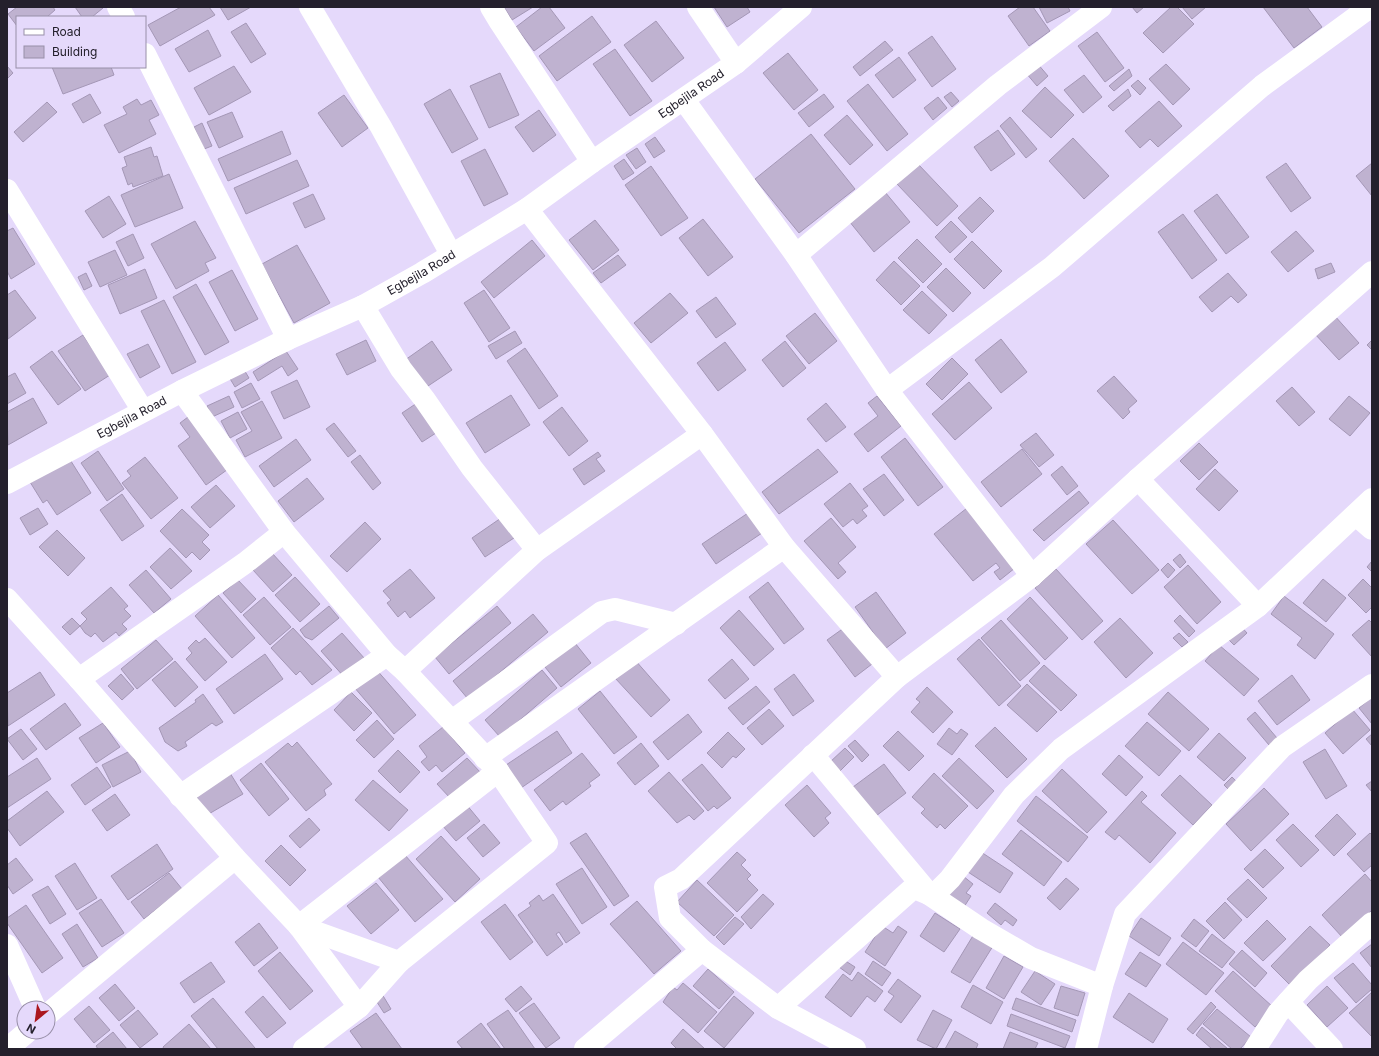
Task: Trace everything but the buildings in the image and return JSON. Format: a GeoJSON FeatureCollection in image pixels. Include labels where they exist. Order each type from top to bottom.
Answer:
{"type":"FeatureCollection","features":[{"type":"Feature","properties":{"kind":"street"},"geometry":{"type":"LineString","coordinates":[[118,7],[123,16]]}},
{"type":"Feature","properties":{"kind":"street"},"geometry":{"type":"LineString","coordinates":[[310,7],[381,127],[451,254]]}},
{"type":"Feature","properties":{"kind":"street"},"geometry":{"type":"LineString","coordinates":[[491,7],[592,162]]}},
{"type":"Feature","properties":{"kind":"street"},"geometry":{"type":"LineString","coordinates":[[698,7],[736,63]]}},
{"type":"Feature","properties":{"kind":"street","name":"Egbejila Road"},"geometry":{"type":"LineString","coordinates":[[7,482],[182,391],[363,306],[527,209],[592,162],[736,63],[801,7]]}},
{"type":"Feature","properties":{"kind":"street"},"geometry":{"type":"LineString","coordinates":[[796,255],[998,85],[1101,7]]}},
{"type":"Feature","properties":{"kind":"street"},"geometry":{"type":"LineString","coordinates":[[887,390],[1052,267],[1262,86],[1370,7]]}},
{"type":"Feature","properties":{"kind":"street"},"geometry":{"type":"LineString","coordinates":[[146,56],[288,340]]}},
{"type":"Feature","properties":{"kind":"street"},"geometry":{"type":"LineString","coordinates":[[684,100],[796,255],[887,390],[1032,576]]}},
{"type":"Feature","properties":{"kind":"street"},"geometry":{"type":"LineString","coordinates":[[7,190],[143,411]]}},
{"type":"Feature","properties":{"kind":"street"},"geometry":{"type":"LineString","coordinates":[[527,209],[702,434],[784,547],[897,677]]}},
{"type":"Feature","properties":{"kind":"street"},"geometry":{"type":"LineString","coordinates":[[855,1049],[778,1008],[702,950],[670,918],[665,887],[682,879],[897,677],[1032,576],[1138,479],[1372,272]]}},
{"type":"Feature","properties":{"kind":"street"},"geometry":{"type":"LineString","coordinates":[[363,306],[401,369],[426,400],[472,468],[537,550]]}},
{"type":"Feature","properties":{"kind":"street"},"geometry":{"type":"LineString","coordinates":[[182,391],[284,532],[387,655],[452,721],[491,764],[547,843],[399,962],[359,1007],[304,1049]]}},
{"type":"Feature","properties":{"kind":"street"},"geometry":{"type":"LineString","coordinates":[[404,671],[537,550],[702,434]]}},
{"type":"Feature","properties":{"kind":"street"},"geometry":{"type":"LineString","coordinates":[[1138,479],[1258,606]]}},
{"type":"Feature","properties":{"kind":"street"},"geometry":{"type":"LineString","coordinates":[[929,894],[937,892],[950,880],[1014,795],[1061,749],[1258,606],[1372,499]]}},
{"type":"Feature","properties":{"kind":"street"},"geometry":{"type":"LineString","coordinates":[[1356,515],[1372,529]]}},
{"type":"Feature","properties":{"kind":"street"},"geometry":{"type":"LineString","coordinates":[[79,679],[245,563],[284,532]]}},
{"type":"Feature","properties":{"kind":"street"},"geometry":{"type":"LineString","coordinates":[[299,926],[491,764],[676,624],[784,547]]}},
{"type":"Feature","properties":{"kind":"street"},"geometry":{"type":"LineString","coordinates":[[7,599],[235,858],[299,926],[359,1007]]}},
{"type":"Feature","properties":{"kind":"street"},"geometry":{"type":"LineString","coordinates":[[452,721],[602,612],[615,609],[676,624]]}},
{"type":"Feature","properties":{"kind":"street"},"geometry":{"type":"LineString","coordinates":[[180,796],[387,655]]}},
{"type":"Feature","properties":{"kind":"street"},"geometry":{"type":"LineString","coordinates":[[1086,1049],[1102,986],[1125,914],[1282,747],[1372,685]]}},
{"type":"Feature","properties":{"kind":"street"},"geometry":{"type":"LineString","coordinates":[[813,755],[929,894]]}},
{"type":"Feature","properties":{"kind":"street"},"geometry":{"type":"LineString","coordinates":[[56,1007],[235,858]]}},
{"type":"Feature","properties":{"kind":"street"},"geometry":{"type":"LineString","coordinates":[[778,1008],[911,890],[917,889],[929,894],[981,929],[1031,958],[1102,986]]}},
{"type":"Feature","properties":{"kind":"street"},"geometry":{"type":"LineString","coordinates":[[1255,1049],[1278,1013],[1288,1002],[1318,970],[1372,923]]}},
{"type":"Feature","properties":{"kind":"street"},"geometry":{"type":"LineString","coordinates":[[299,926],[399,962]]}},
{"type":"Feature","properties":{"kind":"street"},"geometry":{"type":"LineString","coordinates":[[7,945],[31,1000]]}},
{"type":"Feature","properties":{"kind":"street"},"geometry":{"type":"LineString","coordinates":[[586,1049],[702,950]]}},
{"type":"Feature","properties":{"kind":"street"},"geometry":{"type":"LineString","coordinates":[[1288,1002],[1332,1049]]}},
{"type":"Feature","properties":{"kind":"street"},"geometry":{"type":"LineString","coordinates":[[7,1049],[18,1040]]}}]}
